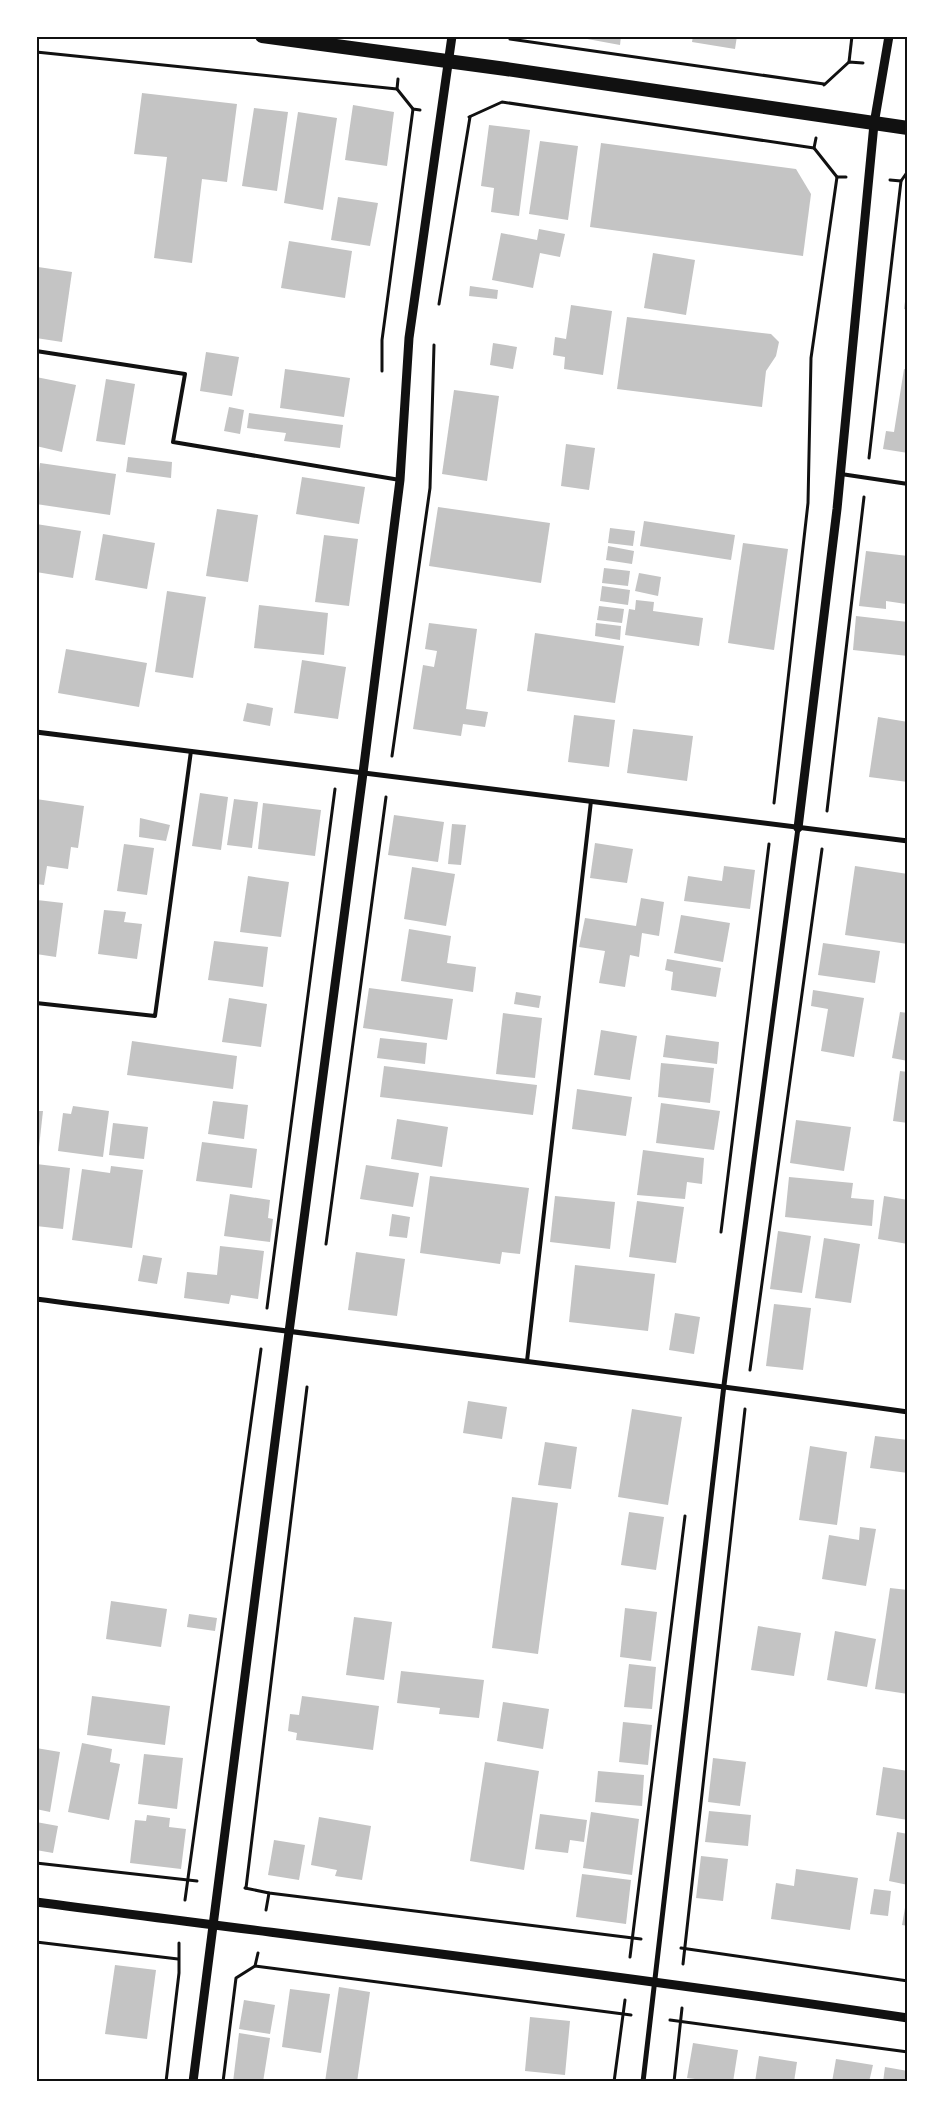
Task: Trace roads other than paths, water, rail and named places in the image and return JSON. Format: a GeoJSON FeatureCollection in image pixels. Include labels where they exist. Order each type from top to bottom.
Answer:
{"type":"FeatureCollection","features":[{"type":"Feature","properties":{"kind":"highway"},"geometry":{"type":"LineString","coordinates":[[262,36],[908,128]]}},
{"type":"Feature","properties":{"kind":"street"},"geometry":{"type":"LineString","coordinates":[[193,2082],[289,1332],[364,774],[400,480],[409,338],[452,36]]}},
{"type":"Feature","properties":{"kind":"street"},"geometry":{"type":"LineString","coordinates":[[643,2082],[724,1385],[798,828],[840,474],[874,124],[889,36]]}},
{"type":"Feature","properties":{"kind":"street"},"geometry":{"type":"LineString","coordinates":[[36,732],[908,841]]}},
{"type":"Feature","properties":{"kind":"street"},"geometry":{"type":"LineString","coordinates":[[36,1299],[724,1385],[908,1412]]}},
{"type":"Feature","properties":{"kind":"street"},"geometry":{"type":"LineString","coordinates":[[36,1902],[262,1933],[682,1984],[908,2018]]}},
{"type":"Feature","properties":{"kind":"lane"},"geometry":{"type":"LineString","coordinates":[[36,351],[185,374],[173,442],[400,480]]}},
{"type":"Feature","properties":{"kind":"lane"},"geometry":{"type":"LineString","coordinates":[[840,474],[908,484]]}},
{"type":"Feature","properties":{"kind":"lane"},"geometry":{"type":"LineString","coordinates":[[36,1003],[155,1016],[191,751]]}},
{"type":"Feature","properties":{"kind":"lane"},"geometry":{"type":"LineString","coordinates":[[527,1361],[591,801]]}}]}
